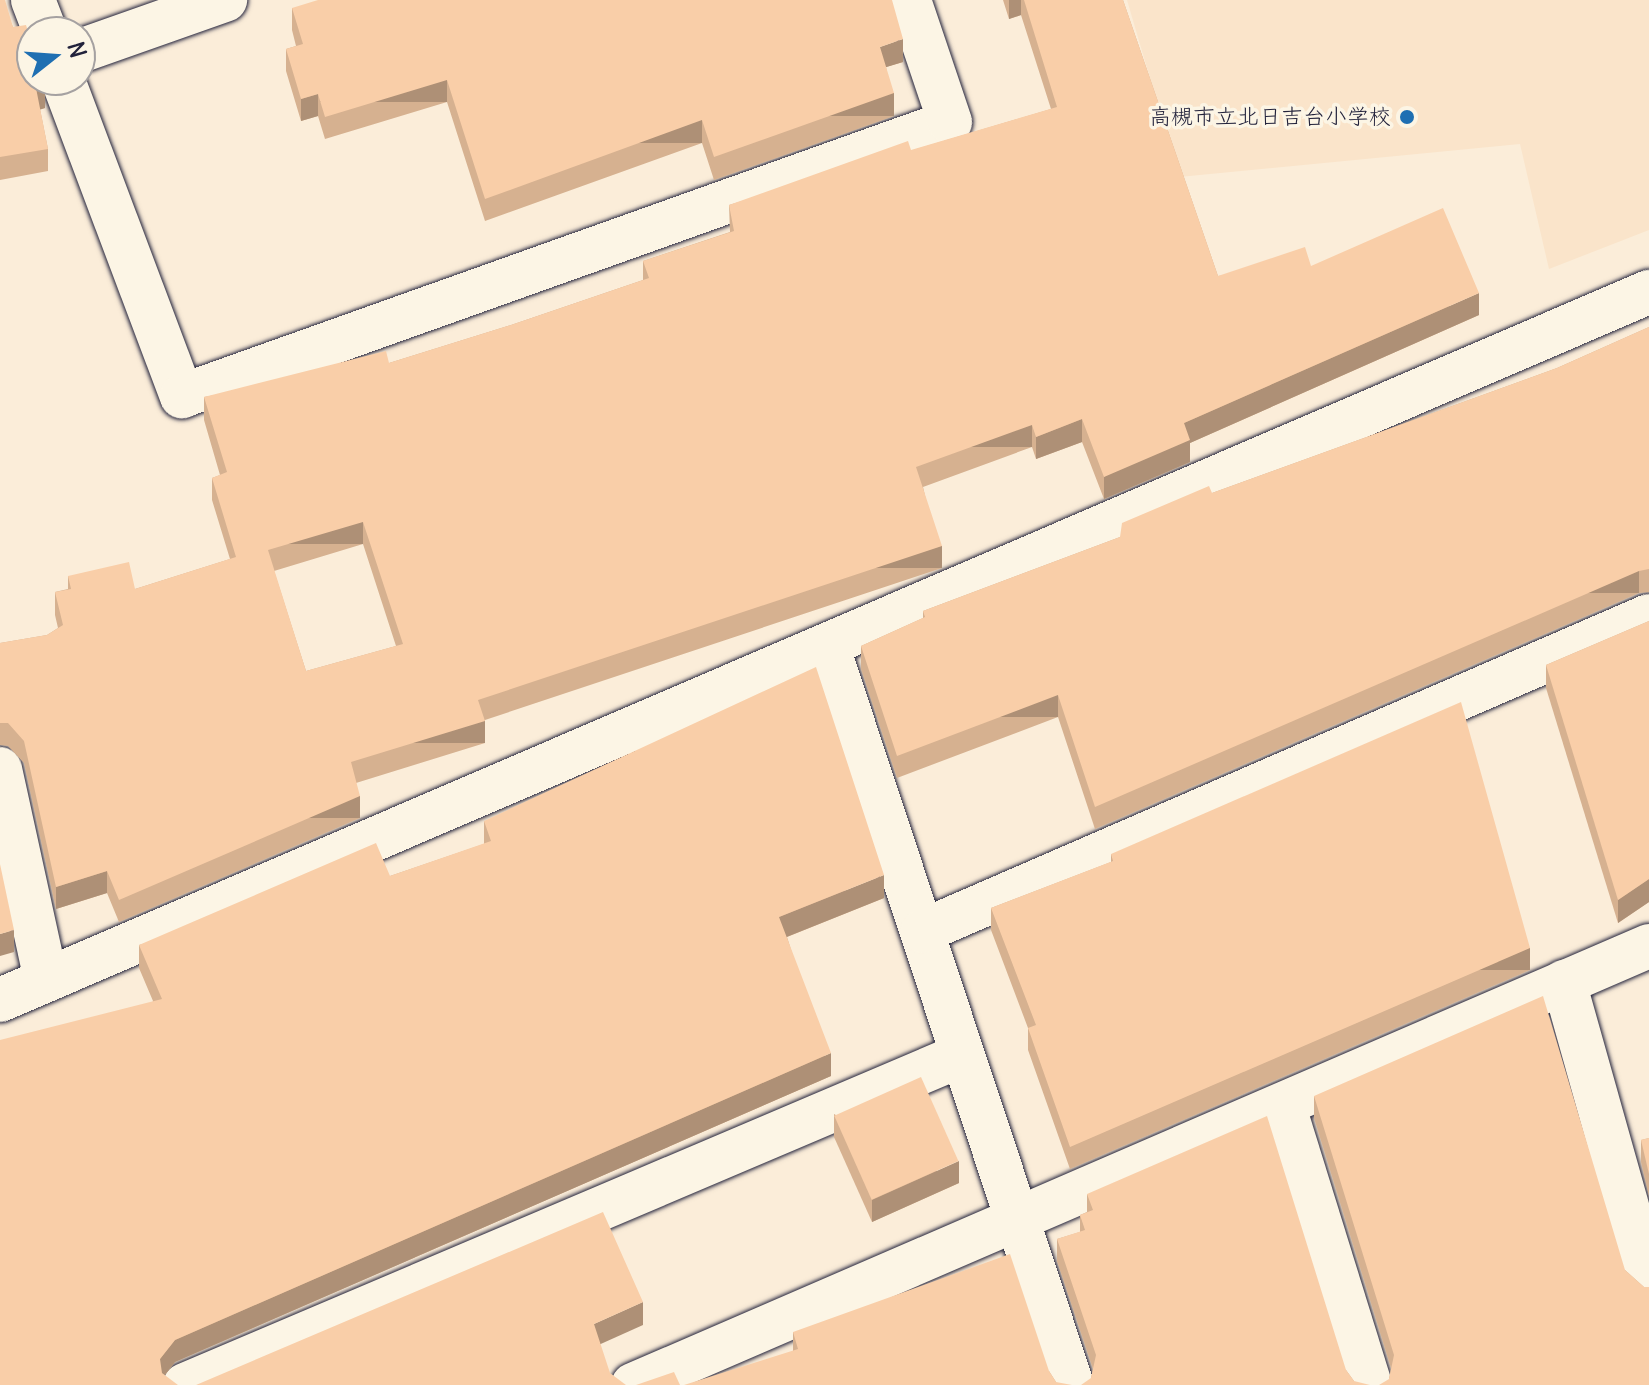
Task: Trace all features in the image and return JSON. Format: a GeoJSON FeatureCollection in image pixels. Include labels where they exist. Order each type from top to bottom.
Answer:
{"type":"FeatureCollection","features":[{"type":"Feature","properties":{"kind":"street"},"geometry":{"type":"LineString","coordinates":[[96,45],[225,0]]}},
{"type":"Feature","properties":{"kind":"street"},"geometry":{"type":"LineString","coordinates":[[69,96],[182,396],[950,122],[909,0]]}},
{"type":"Feature","properties":{"kind":"street"},"geometry":{"type":"LineString","coordinates":[[0,1000],[1649,292]]}},
{"type":"Feature","properties":{"kind":"street"},"geometry":{"type":"LineString","coordinates":[[923,931],[1649,616]]}},
{"type":"Feature","properties":{"kind":"street"},"geometry":{"type":"LineString","coordinates":[[827,645],[1072,1385]]}},
{"type":"Feature","properties":{"kind":"street"},"geometry":{"type":"LineString","coordinates":[[0,769],[46,980]]}},
{"type":"Feature","properties":{"kind":"street"},"geometry":{"type":"LineString","coordinates":[[633,1385],[722,1367],[1017,1218],[1284,1107],[1649,946]]}},
{"type":"Feature","properties":{"kind":"street"},"geometry":{"type":"LineString","coordinates":[[1564,982],[1649,1285]]}},
{"type":"Feature","properties":{"kind":"street"},"geometry":{"type":"LineString","coordinates":[[185,1385],[962,1055]]}},
{"type":"Feature","properties":{"kind":"street"},"geometry":{"type":"LineString","coordinates":[[1284,1107],[1370,1385]]}},
{"type":"Feature","properties":{"kind":"shaded area","name":"高槻市立北日吉台小学校"},"geometry":{"type":"Polygon","coordinates":[[[1127,0],[1649,0],[1649,230],[1549,269],[1520,144],[1179,177],[1127,0]]]}},
{"type":"Feature","properties":{"kind":"building"},"geometry":{"type":"Polygon","coordinates":[[[0,0],[5,0],[13,27],[16,27],[16,96],[38,96],[48,149],[0,157],[0,0]]]}},
{"type":"Feature","properties":{"kind":"building"},"geometry":{"type":"Polygon","coordinates":[[[318,0],[892,0],[903,39],[880,47],[894,93],[714,157],[702,120],[485,199],[447,80],[325,117],[318,94],[301,99],[286,49],[303,44],[292,8],[318,0]]]}},
{"type":"Feature","properties":{"kind":"building"},"geometry":{"type":"Polygon","coordinates":[[[1024,0],[1123,0],[1218,276],[1305,247],[1311,266],[1443,208],[1479,293],[1184,423],[1190,440],[1104,477],[1082,419],[1036,437],[1032,425],[916,467],[942,546],[478,700],[485,721],[351,762],[360,796],[119,900],[107,871],[56,887],[24,741],[8,723],[0,723],[0,643],[47,635],[63,625],[55,592],[71,589],[68,576],[129,562],[135,589],[236,557],[212,478],[227,472],[204,397],[386,351],[389,363],[511,325],[649,278],[643,261],[734,231],[729,205],[908,141],[911,150],[1057,107],[1024,0]],[[363,522],[268,550],[306,671],[403,644],[363,522]]]}},
{"type":"Feature","properties":{"kind":"building"},"geometry":{"type":"Polygon","coordinates":[[[1649,327],[1649,569],[1095,807],[1058,695],[897,756],[861,646],[925,617],[923,611],[1120,537],[1122,523],[1209,486],[1212,493],[1557,368],[1649,327]]]}},
{"type":"Feature","properties":{"kind":"building"},"geometry":{"type":"Polygon","coordinates":[[[1649,621],[1649,879],[1618,900],[1546,665],[1649,621]]]}},
{"type":"Feature","properties":{"kind":"building"},"geometry":{"type":"Polygon","coordinates":[[[816,667],[884,875],[779,917],[831,1053],[175,1340],[160,1359],[162,1373],[178,1385],[0,1385],[0,1040],[162,999],[139,945],[376,843],[390,876],[491,841],[484,821],[816,667]]]}},
{"type":"Feature","properties":{"kind":"building"},"geometry":{"type":"Polygon","coordinates":[[[1461,702],[1530,948],[1070,1147],[1028,1028],[1036,1025],[991,908],[1113,861],[1111,854],[1461,702]]]}},
{"type":"Feature","properties":{"kind":"building"},"geometry":{"type":"Polygon","coordinates":[[[0,864],[14,930],[0,934],[0,864]]]}},
{"type":"Feature","properties":{"kind":"building"},"geometry":{"type":"Polygon","coordinates":[[[1543,996],[1625,1270],[1644,1287],[1649,1287],[1649,1385],[1379,1385],[1389,1379],[1394,1355],[1314,1096],[1543,996]]]}},
{"type":"Feature","properties":{"kind":"building"},"geometry":{"type":"Polygon","coordinates":[[[921,1077],[958,1161],[872,1200],[834,1116],[921,1077]]]}},
{"type":"Feature","properties":{"kind":"building"},"geometry":{"type":"Polygon","coordinates":[[[1267,1116],[1346,1370],[1354,1381],[1370,1385],[1081,1385],[1091,1378],[1096,1355],[1057,1239],[1085,1230],[1080,1215],[1093,1210],[1087,1194],[1267,1116]]]}},
{"type":"Feature","properties":{"kind":"building"},"geometry":{"type":"Polygon","coordinates":[[[1649,1138],[1649,1174],[1641,1140],[1649,1138]]]}},
{"type":"Feature","properties":{"kind":"building"},"geometry":{"type":"Polygon","coordinates":[[[603,1212],[643,1302],[594,1324],[610,1373],[626,1385],[196,1385],[603,1212]]]}},
{"type":"Feature","properties":{"kind":"building"},"geometry":{"type":"Polygon","coordinates":[[[1010,1254],[1049,1371],[1056,1382],[1072,1385],[684,1385],[798,1349],[793,1332],[1010,1254]]]}},
{"type":"Feature","properties":{"kind":"building"},"geometry":{"type":"Polygon","coordinates":[[[674,1372],[680,1385],[636,1385],[674,1372]]]}},
{"type":"Feature","properties":{"kind":"place","name":"高槻市立北日吉台小学校"},"geometry":{"type":"Point","coordinates":[1407,117]}}]}
